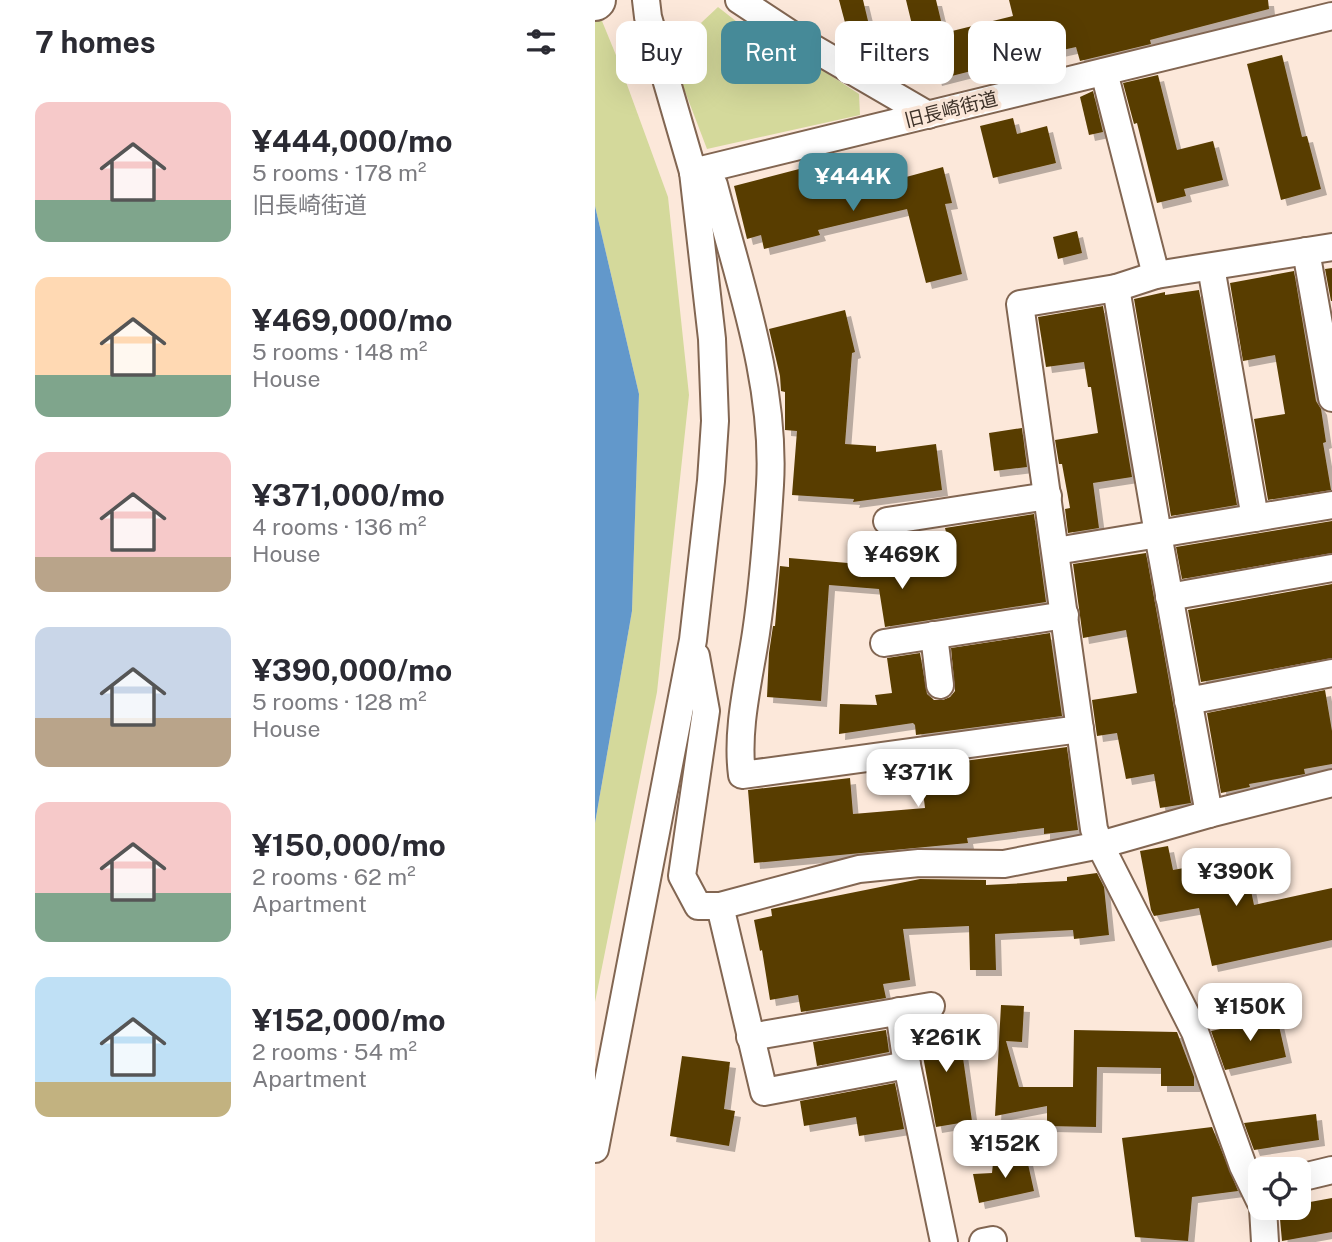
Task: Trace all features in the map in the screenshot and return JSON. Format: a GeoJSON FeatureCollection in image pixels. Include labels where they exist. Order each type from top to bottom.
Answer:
{"type":"FeatureCollection","features":[{"type":"Feature","properties":{"kind":"street"},"geometry":{"type":"LineString","coordinates":[[595,1149],[693,640],[715,421],[712,339],[692,172],[648,18],[646,0]]}},
{"type":"Feature","properties":{"kind":"street"},"geometry":{"type":"LineString","coordinates":[[739,0],[806,44],[928,115]]}},
{"type":"Feature","properties":{"kind":"street","name":"旧長崎街道"},"geometry":{"type":"LineString","coordinates":[[692,172],[1332,16]]}},
{"type":"Feature","properties":{"kind":"street"},"geometry":{"type":"LineString","coordinates":[[1104,72],[1156,275]]}},
{"type":"Feature","properties":{"kind":"street"},"geometry":{"type":"LineString","coordinates":[[692,172],[714,185],[757,349],[771,438],[770,485],[757,629],[739,748],[742,775],[1080,729]]}},
{"type":"Feature","properties":{"kind":"street"},"geometry":{"type":"LineString","coordinates":[[1248,1175],[1195,1032],[1100,845],[1094,828],[1020,304],[1116,288],[1156,275],[1319,249],[1332,398]]}},
{"type":"Feature","properties":{"kind":"street"},"geometry":{"type":"LineString","coordinates":[[1211,267],[1255,518]]}},
{"type":"Feature","properties":{"kind":"street"},"geometry":{"type":"LineString","coordinates":[[1116,288],[1209,814]]}},
{"type":"Feature","properties":{"kind":"street"},"geometry":{"type":"LineString","coordinates":[[887,521],[1048,496]]}},
{"type":"Feature","properties":{"kind":"street"},"geometry":{"type":"LineString","coordinates":[[1056,551],[1332,505]]}},
{"type":"Feature","properties":{"kind":"street"},"geometry":{"type":"LineString","coordinates":[[1169,597],[1332,568]]}},
{"type":"Feature","properties":{"kind":"street"},"geometry":{"type":"LineString","coordinates":[[884,643],[1065,615]]}},
{"type":"Feature","properties":{"kind":"street"},"geometry":{"type":"LineString","coordinates":[[934,635],[940,685]]}},
{"type":"Feature","properties":{"kind":"street"},"geometry":{"type":"LineString","coordinates":[[693,640],[706,711],[682,876],[698,906],[720,906],[859,869],[919,863],[1004,864],[1100,845],[1332,783]]}},
{"type":"Feature","properties":{"kind":"street"},"geometry":{"type":"LineString","coordinates":[[1188,701],[1332,673]]}},
{"type":"Feature","properties":{"kind":"street"},"geometry":{"type":"LineString","coordinates":[[720,906],[764,1092],[907,1065]]}},
{"type":"Feature","properties":{"kind":"street"},"geometry":{"type":"LineString","coordinates":[[750,1037],[931,1006]]}},
{"type":"Feature","properties":{"kind":"street"},"geometry":{"type":"LineString","coordinates":[[899,1012],[907,1065],[944,1242]]}},
{"type":"Feature","properties":{"kind":"street"},"geometry":{"type":"LineString","coordinates":[[1311,1175],[1332,1170]]}},
{"type":"Feature","properties":{"kind":"street"},"geometry":{"type":"LineString","coordinates":[[1262,1220],[1265,1242]]}},
{"type":"Feature","properties":{"kind":"green space"},"geometry":{"type":"Polygon","coordinates":[[[595,4],[616,55],[616,84],[627,84],[668,197],[689,395],[657,692],[595,1002],[595,823],[632,611],[639,394],[595,206],[595,4]]]}},
{"type":"Feature","properties":{"kind":"green space"},"geometry":{"type":"Polygon","coordinates":[[[718,7],[736,21],[721,21],[721,84],[821,84],[821,69],[835,78],[835,84],[844,84],[859,94],[860,115],[707,149],[682,84],[707,84],[707,21],[703,21],[718,7]]]}},
{"type":"Feature","properties":{"kind":"water"},"geometry":{"type":"Polygon","coordinates":[[[595,206],[639,394],[632,611],[595,823],[595,206]]]}},
{"type":"Feature","properties":{"kind":"building"},"geometry":{"type":"Polygon","coordinates":[[[839,0],[863,0],[868,21],[845,21],[839,0]]]}},
{"type":"Feature","properties":{"kind":"building"},"geometry":{"type":"Polygon","coordinates":[[[906,0],[936,0],[941,21],[911,21],[906,0]]]}},
{"type":"Feature","properties":{"kind":"building"},"geometry":{"type":"Polygon","coordinates":[[[1009,0],[1268,0],[1269,9],[1150,40],[1151,44],[1080,61],[1076,47],[1066,49],[1066,21],[993,21],[1013,16],[1009,0]]]}},
{"type":"Feature","properties":{"kind":"building"},"geometry":{"type":"Polygon","coordinates":[[[968,27],[968,72],[954,75],[954,31],[968,27]]]}},
{"type":"Feature","properties":{"kind":"building"},"geometry":{"type":"Polygon","coordinates":[[[1282,55],[1302,137],[1307,136],[1321,189],[1281,200],[1247,64],[1282,55]]]}},
{"type":"Feature","properties":{"kind":"building"},"geometry":{"type":"Polygon","coordinates":[[[1158,75],[1177,150],[1213,141],[1223,180],[1184,189],[1186,196],[1157,203],[1137,123],[1134,124],[1123,83],[1158,75]]]}},
{"type":"Feature","properties":{"kind":"building"},"geometry":{"type":"Polygon","coordinates":[[[1093,91],[1103,132],[1089,135],[1080,97],[1093,91]]]}},
{"type":"Feature","properties":{"kind":"building"},"geometry":{"type":"Polygon","coordinates":[[[1013,118],[1017,134],[1047,126],[1056,163],[993,178],[980,126],[1013,118]]]}},
{"type":"Feature","properties":{"kind":"building"},"geometry":{"type":"Polygon","coordinates":[[[943,167],[952,203],[945,204],[962,274],[926,283],[907,209],[818,230],[820,235],[764,249],[761,235],[747,239],[734,186],[803,168],[810,196],[872,182],[873,186],[943,167]]]}},
{"type":"Feature","properties":{"kind":"building"},"geometry":{"type":"Polygon","coordinates":[[[1077,231],[1082,253],[1058,259],[1053,237],[1077,231]]]}},
{"type":"Feature","properties":{"kind":"building"},"geometry":{"type":"Polygon","coordinates":[[[1332,268],[1332,301],[1331,301],[1325,269],[1332,268]]]}},
{"type":"Feature","properties":{"kind":"building"},"geometry":{"type":"Polygon","coordinates":[[[1294,271],[1316,401],[1321,409],[1326,442],[1323,443],[1331,490],[1268,500],[1254,419],[1285,414],[1275,355],[1243,361],[1230,283],[1294,271]]]}},
{"type":"Feature","properties":{"kind":"building"},"geometry":{"type":"Polygon","coordinates":[[[1199,290],[1237,505],[1171,516],[1134,299],[1165,292],[1165,295],[1199,290]]]}},
{"type":"Feature","properties":{"kind":"building"},"geometry":{"type":"Polygon","coordinates":[[[1103,306],[1132,477],[1093,483],[1099,528],[1068,533],[1065,509],[1070,508],[1055,440],[1098,433],[1084,362],[1046,367],[1038,317],[1103,306]]]}},
{"type":"Feature","properties":{"kind":"building"},"geometry":{"type":"Polygon","coordinates":[[[845,310],[855,352],[852,353],[845,444],[876,446],[876,452],[936,444],[942,490],[853,502],[854,499],[792,495],[797,431],[785,430],[785,392],[781,391],[769,329],[845,310]]]}},
{"type":"Feature","properties":{"kind":"building"},"geometry":{"type":"Polygon","coordinates":[[[1022,428],[1027,467],[994,471],[989,433],[1022,428]]]}},
{"type":"Feature","properties":{"kind":"building"},"geometry":{"type":"Polygon","coordinates":[[[1034,514],[1046,602],[885,627],[879,589],[829,585],[821,701],[767,697],[769,653],[775,626],[780,566],[789,567],[789,558],[848,563],[849,549],[947,536],[945,528],[1034,514]]]}},
{"type":"Feature","properties":{"kind":"building"},"geometry":{"type":"Polygon","coordinates":[[[1332,521],[1332,553],[1182,579],[1176,547],[1332,521]]]}},
{"type":"Feature","properties":{"kind":"building"},"geometry":{"type":"Polygon","coordinates":[[[1146,553],[1191,803],[1160,808],[1154,774],[1126,779],[1117,733],[1097,736],[1092,700],[1137,693],[1126,630],[1083,638],[1073,564],[1146,553]]]}},
{"type":"Feature","properties":{"kind":"building"},"geometry":{"type":"Polygon","coordinates":[[[1332,584],[1332,658],[1201,682],[1188,610],[1332,584]]]}},
{"type":"Feature","properties":{"kind":"building"},"geometry":{"type":"Polygon","coordinates":[[[1050,633],[1062,716],[916,735],[913,723],[839,734],[840,704],[877,705],[875,695],[892,693],[887,658],[920,653],[927,694],[934,700],[943,700],[955,691],[951,648],[1050,633]]]}},
{"type":"Feature","properties":{"kind":"building"},"geometry":{"type":"Polygon","coordinates":[[[1325,690],[1332,731],[1332,764],[1304,769],[1305,774],[1249,784],[1250,787],[1221,793],[1207,713],[1325,690]]]}},
{"type":"Feature","properties":{"kind":"building"},"geometry":{"type":"Polygon","coordinates":[[[1067,747],[1078,830],[1044,834],[1044,828],[967,838],[968,843],[754,863],[748,790],[850,778],[853,814],[925,808],[920,767],[1067,747]]]}},
{"type":"Feature","properties":{"kind":"building"},"geometry":{"type":"Polygon","coordinates":[[[1168,846],[1173,870],[1244,857],[1254,905],[1332,888],[1332,940],[1212,966],[1199,908],[1154,916],[1151,910],[1140,851],[1168,846]]]}},
{"type":"Feature","properties":{"kind":"building"},"geometry":{"type":"Polygon","coordinates":[[[1097,873],[1104,887],[1109,935],[1074,939],[1073,930],[995,934],[996,970],[970,970],[969,926],[903,929],[910,980],[883,984],[886,998],[801,1012],[798,995],[770,1000],[754,920],[772,916],[771,909],[920,879],[986,880],[986,885],[1067,881],[1067,877],[1097,873]]]}},
{"type":"Feature","properties":{"kind":"building"},"geometry":{"type":"Polygon","coordinates":[[[1001,1005],[1024,1006],[1022,1042],[1006,1041],[1019,1087],[1073,1087],[1074,1030],[1177,1032],[1194,1077],[1194,1086],[1161,1086],[1161,1068],[1097,1067],[1096,1127],[1047,1126],[1047,1106],[995,1116],[1001,1005]]]}},
{"type":"Feature","properties":{"kind":"building"},"geometry":{"type":"Polygon","coordinates":[[[1277,1017],[1286,1057],[1225,1070],[1211,1031],[1277,1017]]]}},
{"type":"Feature","properties":{"kind":"building"},"geometry":{"type":"Polygon","coordinates":[[[958,1023],[972,1121],[936,1127],[918,1029],[958,1023]]]}},
{"type":"Feature","properties":{"kind":"building"},"geometry":{"type":"Polygon","coordinates":[[[886,1030],[889,1052],[817,1066],[813,1042],[886,1030]]]}},
{"type":"Feature","properties":{"kind":"building"},"geometry":{"type":"Polygon","coordinates":[[[682,1056],[730,1062],[724,1109],[735,1111],[729,1146],[670,1136],[682,1056]]]}},
{"type":"Feature","properties":{"kind":"building"},"geometry":{"type":"Polygon","coordinates":[[[895,1083],[904,1129],[859,1136],[856,1117],[804,1126],[800,1101],[895,1083]]]}},
{"type":"Feature","properties":{"kind":"building"},"geometry":{"type":"Polygon","coordinates":[[[1316,1114],[1319,1140],[1254,1150],[1244,1123],[1316,1114]]]}},
{"type":"Feature","properties":{"kind":"building"},"geometry":{"type":"Polygon","coordinates":[[[1212,1127],[1238,1191],[1192,1197],[1188,1241],[1135,1237],[1122,1138],[1212,1127]]]}},
{"type":"Feature","properties":{"kind":"building"},"geometry":{"type":"Polygon","coordinates":[[[1026,1155],[1034,1191],[979,1203],[973,1174],[992,1173],[993,1163],[1026,1155]]]}},
{"type":"Feature","properties":{"kind":"building"},"geometry":{"type":"Polygon","coordinates":[[[1332,1198],[1332,1232],[1282,1241],[1280,1220],[1311,1220],[1311,1202],[1332,1198]]]}}]}
